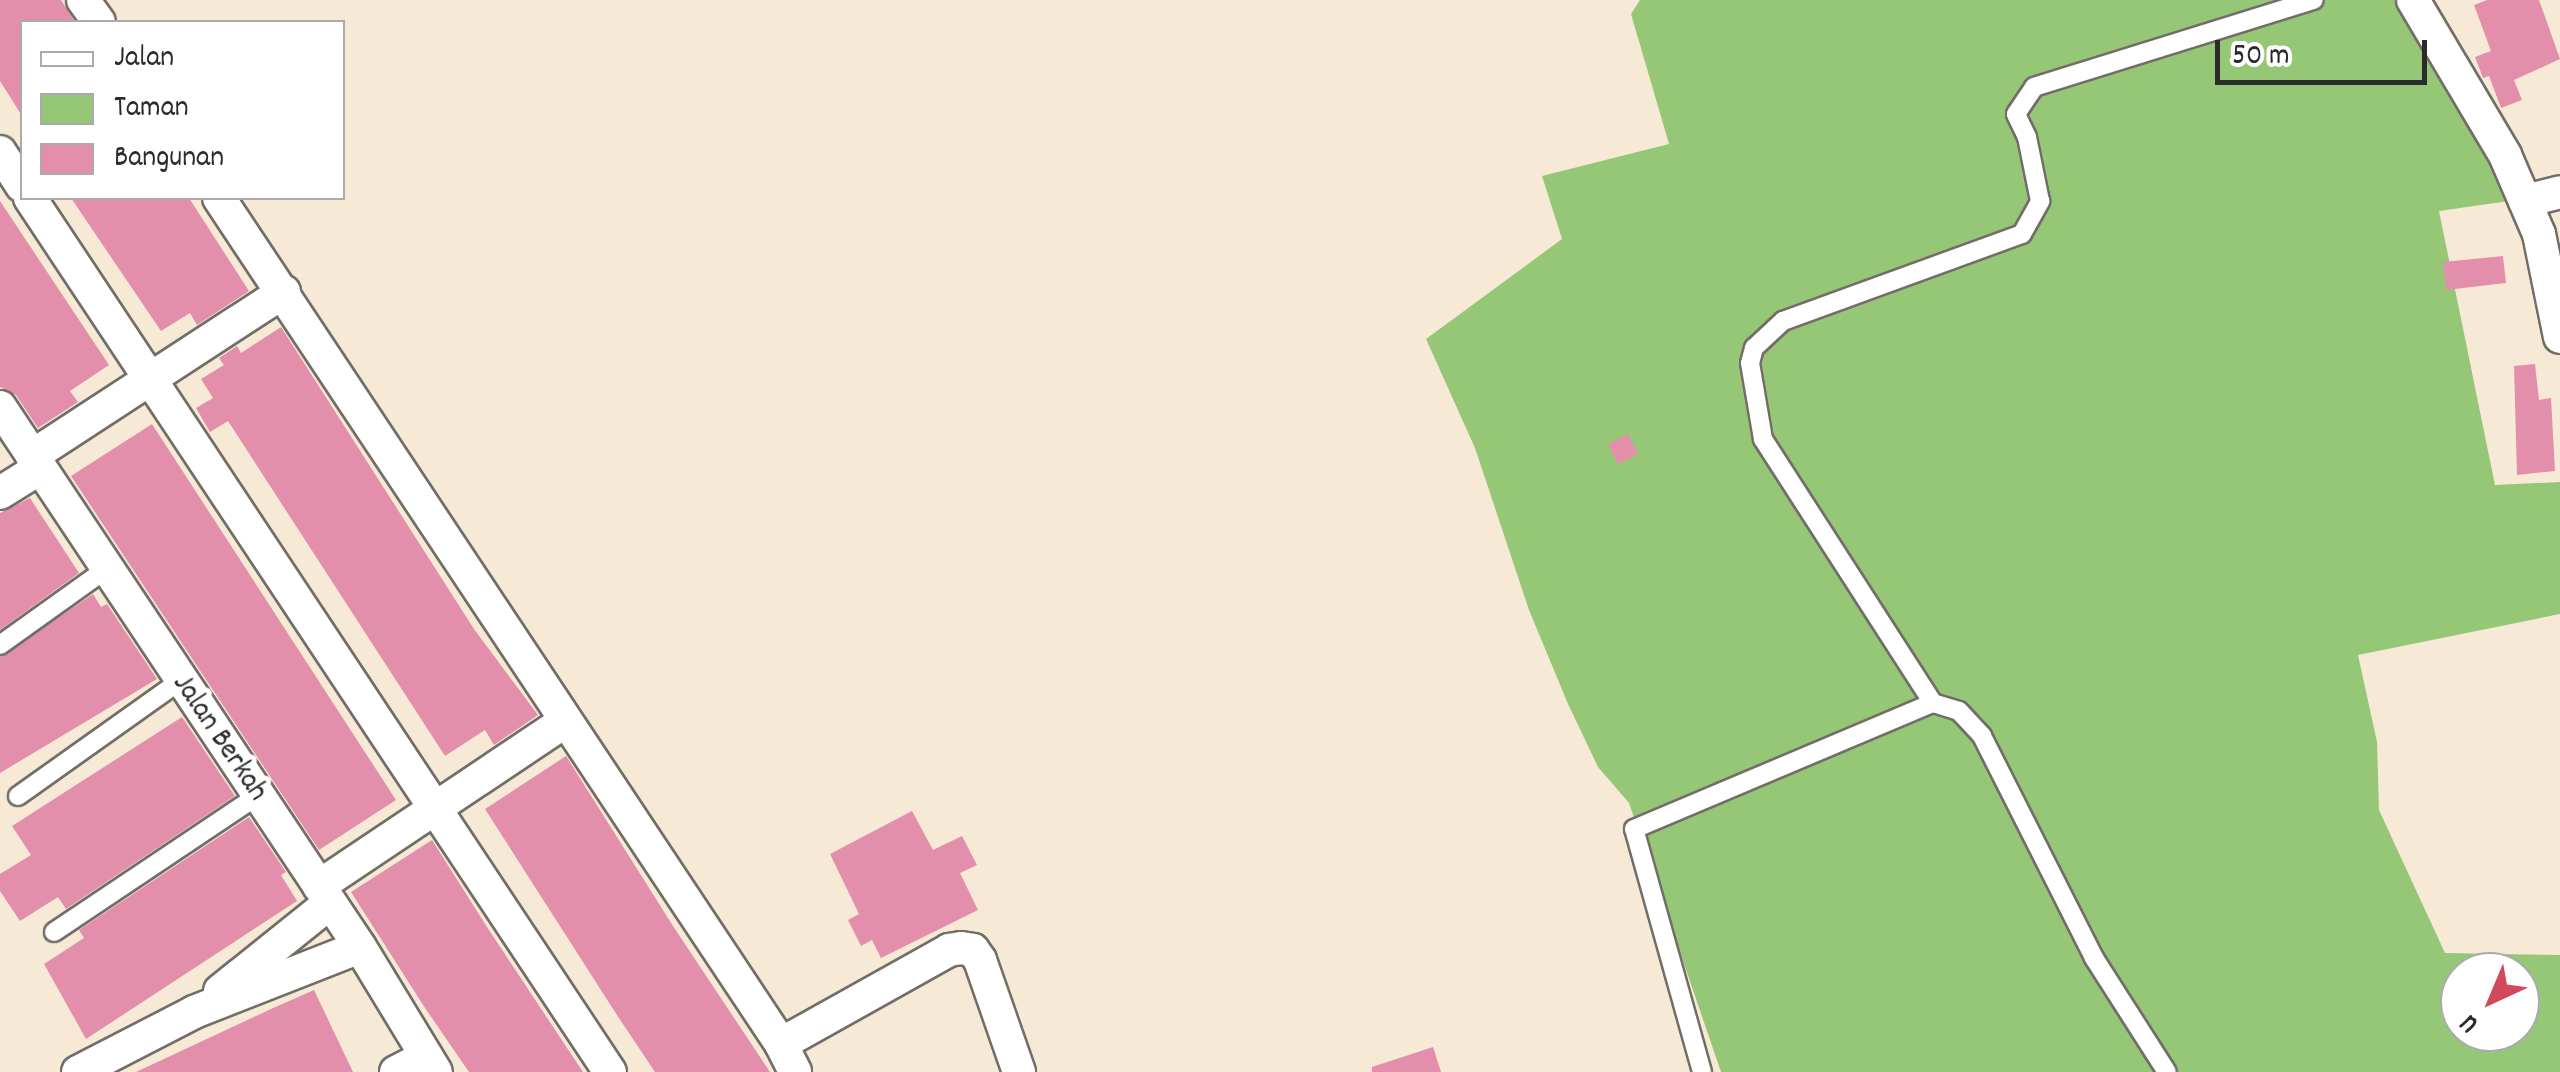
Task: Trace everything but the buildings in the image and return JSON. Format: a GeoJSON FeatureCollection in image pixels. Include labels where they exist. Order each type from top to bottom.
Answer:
{"type":"FeatureCollection","features":[{"type":"Feature","properties":{"kind":"street"},"geometry":{"type":"LineString","coordinates":[[2413,0],[2505,155],[2539,234],[2560,337]]}},
{"type":"Feature","properties":{"kind":"street"},"geometry":{"type":"LineString","coordinates":[[0,152],[20,183]]}},
{"type":"Feature","properties":{"kind":"street"},"geometry":{"type":"LineString","coordinates":[[2525,201],[2560,192]]}},
{"type":"Feature","properties":{"kind":"street"},"geometry":{"type":"LineString","coordinates":[[31,200],[610,1072]]}},
{"type":"Feature","properties":{"kind":"street"},"geometry":{"type":"LineString","coordinates":[[220,200],[788,1058],[949,950],[961,948],[973,950],[980,960],[1019,1072]]}},
{"type":"Feature","properties":{"kind":"street"},"geometry":{"type":"LineString","coordinates":[[0,493],[150,378],[284,292]]}},
{"type":"Feature","properties":{"kind":"street","name":"Jalan Berkah"},"geometry":{"type":"LineString","coordinates":[[0,407],[256,797],[325,894],[431,1065]]}},
{"type":"Feature","properties":{"kind":"street"},"geometry":{"type":"LineString","coordinates":[[194,1012],[325,894],[434,807],[564,722]]}},
{"type":"Feature","properties":{"kind":"street"},"geometry":{"type":"LineString","coordinates":[[78,1072],[194,1012],[360,948]]}},
{"type":"Feature","properties":{"kind":"street"},"geometry":{"type":"LineString","coordinates":[[396,1072],[431,1065]]}},
{"type":"Feature","properties":{"kind":"lane"},"geometry":{"type":"LineString","coordinates":[[1933,704],[1763,440],[1750,362],[1754,348],[1783,321],[2022,234],[2040,201],[2027,137],[2016,114],[2034,87],[2314,0]]}},
{"type":"Feature","properties":{"kind":"lane"},"geometry":{"type":"LineString","coordinates":[[0,646],[106,569]]}},
{"type":"Feature","properties":{"kind":"lane"},"geometry":{"type":"LineString","coordinates":[[18,796],[180,681]]}},
{"type":"Feature","properties":{"kind":"lane"},"geometry":{"type":"LineString","coordinates":[[1702,1072],[1634,829],[1933,704],[1959,711],[1982,736],[2094,958],[2166,1072]]}},
{"type":"Feature","properties":{"kind":"lane"},"geometry":{"type":"LineString","coordinates":[[54,932],[256,797]]}},
{"type":"Feature","properties":{"kind":"green space"},"geometry":{"type":"Polygon","coordinates":[[[1640,0],[2399,0],[2509,201],[2439,211],[2495,485],[2560,482],[2560,614],[2358,655],[2377,742],[2379,810],[2445,952],[2440,952],[2440,1052],[2540,1052],[2540,955],[2560,955],[2560,1072],[1721,1072],[1629,803],[1598,767],[1568,704],[1529,610],[1475,448],[1426,339],[1562,239],[1542,176],[1669,144],[1631,14],[1640,0]]]}}]}
